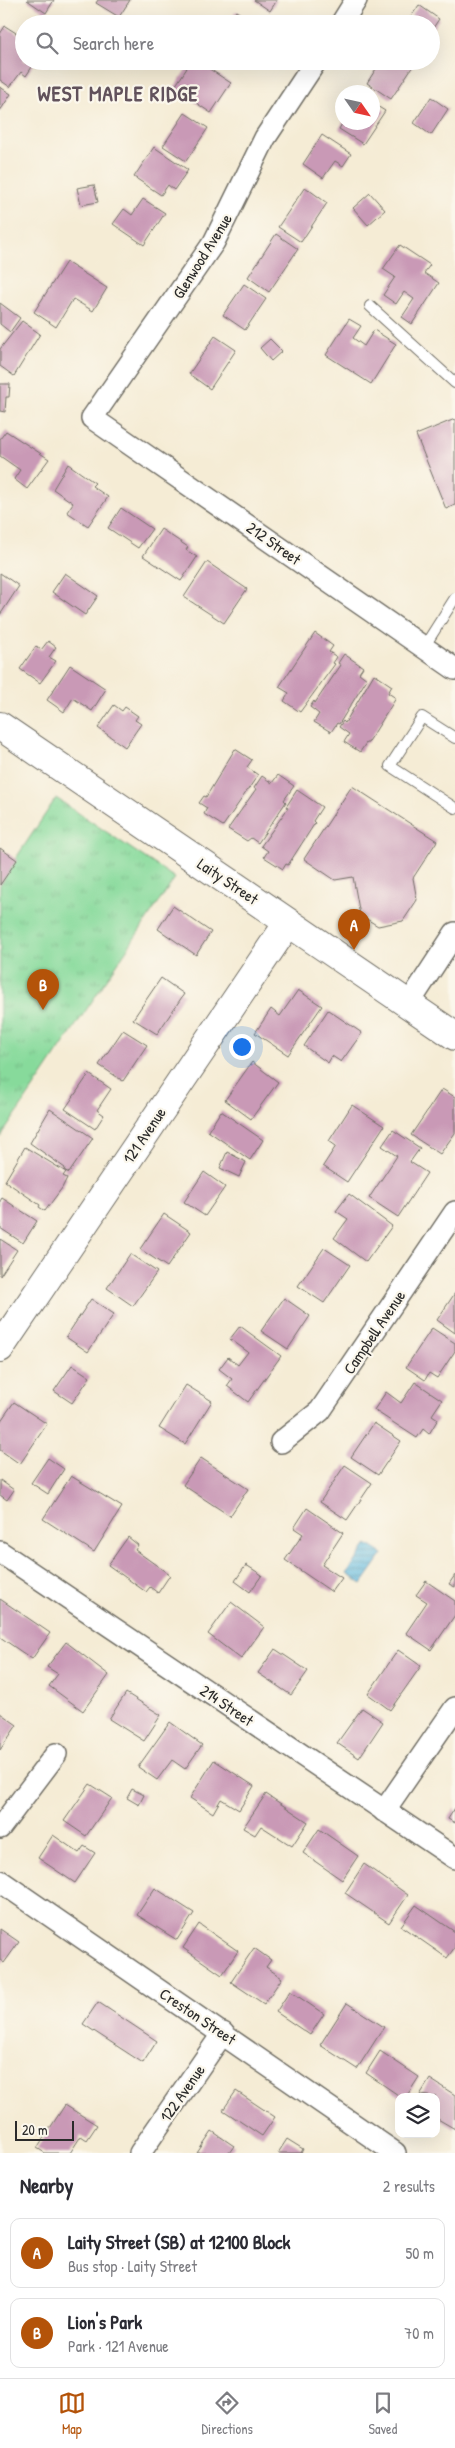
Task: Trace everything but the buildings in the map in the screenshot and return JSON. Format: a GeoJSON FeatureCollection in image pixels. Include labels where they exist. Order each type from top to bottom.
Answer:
{"type":"FeatureCollection","features":[{"type":"Feature","properties":{"kind":"street"},"geometry":{"type":"LineString","coordinates":[[347,15],[356,0]]}},
{"type":"Feature","properties":{"kind":"street","name":"Glenwood Avenue"},"geometry":{"type":"LineString","coordinates":[[92,418],[214,242],[265,138],[310,70]]}},
{"type":"Feature","properties":{"kind":"street","name":"212 Street"},"geometry":{"type":"LineString","coordinates":[[92,418],[455,669]]}},
{"type":"Feature","properties":{"kind":"street","name":"Laity Street"},"geometry":{"type":"LineString","coordinates":[[0,726],[455,1036]]}},
{"type":"Feature","properties":{"kind":"street","name":"121 Avenue"},"geometry":{"type":"LineString","coordinates":[[0,1348],[288,923]]}},
{"type":"Feature","properties":{"kind":"street"},"geometry":{"type":"LineString","coordinates":[[408,1005],[455,933]]}},
{"type":"Feature","properties":{"kind":"street","name":"Campbell Avenue"},"geometry":{"type":"LineString","coordinates":[[281,1442],[320,1411],[455,1212]]}},
{"type":"Feature","properties":{"kind":"street","name":"214 Street"},"geometry":{"type":"LineString","coordinates":[[0,1552],[455,1858]]}},
{"type":"Feature","properties":{"kind":"street"},"geometry":{"type":"LineString","coordinates":[[384,1811],[455,1708]]}},
{"type":"Feature","properties":{"kind":"street"},"geometry":{"type":"LineString","coordinates":[[0,1828],[56,1754]]}},
{"type":"Feature","properties":{"kind":"street","name":"Creston Street"},"geometry":{"type":"LineString","coordinates":[[0,1881],[395,2153]]}},
{"type":"Feature","properties":{"kind":"street","name":"122 Avenue"},"geometry":{"type":"LineString","coordinates":[[140,2153],[223,2033]]}},
{"type":"Feature","properties":{"kind":"lane"},"geometry":{"type":"LineString","coordinates":[[370,306],[455,383]]}},
{"type":"Feature","properties":{"kind":"lane"},"geometry":{"type":"LineString","coordinates":[[424,647],[455,598]]}},
{"type":"Feature","properties":{"kind":"lane"},"geometry":{"type":"LineString","coordinates":[[455,738],[422,717],[390,766],[455,808]]}},
{"type":"Feature","properties":{"kind":"green space"},"geometry":{"type":"Polygon","coordinates":[[[56,798],[175,878],[0,1138],[0,882],[56,798]]]}},
{"type":"Feature","properties":{"kind":"water"},"geometry":{"type":"Polygon","coordinates":[[[367,1544],[383,1554],[362,1584],[347,1574],[367,1544]]]}},
{"type":"Feature","properties":{"kind":"place","name":"Laity Street (SB) at 12100 Block"},"geometry":{"type":"Point","coordinates":[354,950]}},
{"type":"Feature","properties":{"kind":"place","name":"Lion's Park"},"geometry":{"type":"Point","coordinates":[43,1010]}},
{"type":"Feature","properties":{"kind":"district","name":"WEST MAPLE RIDGE"},"geometry":{"type":"Point","coordinates":[118,93]}}]}
